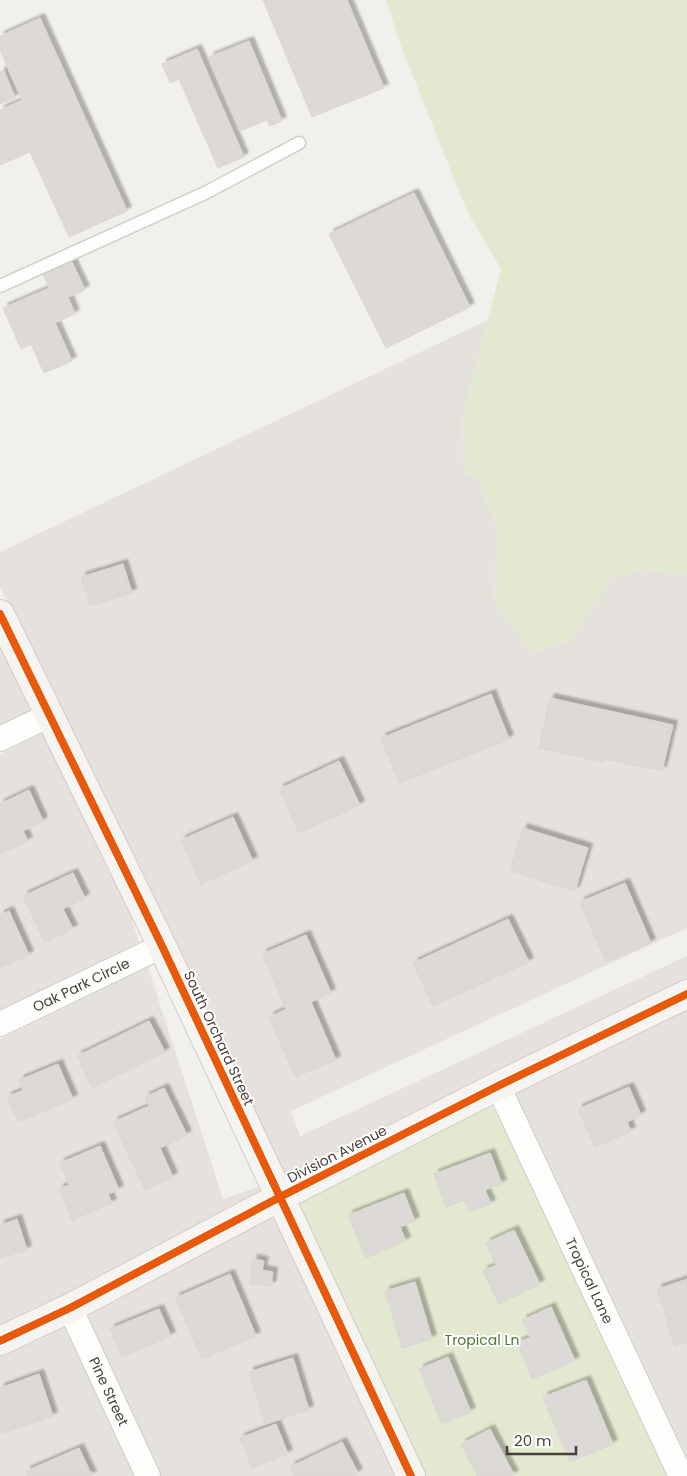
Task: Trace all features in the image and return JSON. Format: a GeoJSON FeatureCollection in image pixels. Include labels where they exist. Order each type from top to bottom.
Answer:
{"type":"FeatureCollection","features":[{"type":"Feature","properties":{"kind":"street","name":"South Orchard Street"},"geometry":{"type":"LineString","coordinates":[[0,614],[162,946],[411,1476]]}},
{"type":"Feature","properties":{"kind":"street"},"geometry":{"type":"LineString","coordinates":[[0,739],[50,715]]}},
{"type":"Feature","properties":{"kind":"street","name":"Oak Park Circle"},"geometry":{"type":"LineString","coordinates":[[0,1024],[162,946]]}},
{"type":"Feature","properties":{"kind":"street","name":"Division Avenue"},"geometry":{"type":"LineString","coordinates":[[0,1342],[70,1308],[280,1197],[498,1086],[687,994]]}},
{"type":"Feature","properties":{"kind":"street","name":"Tropical Lane"},"geometry":{"type":"LineString","coordinates":[[498,1086],[681,1476]]}},
{"type":"Feature","properties":{"kind":"street","name":"Pine Street"},"geometry":{"type":"LineString","coordinates":[[70,1308],[148,1476]]}},
{"type":"Feature","properties":{"kind":"lane"},"geometry":{"type":"LineString","coordinates":[[0,286],[205,193],[299,143]]}},
{"type":"Feature","properties":{"kind":"shaded area"},"geometry":{"type":"Polygon","coordinates":[[[488,320],[462,418],[464,473],[479,481],[497,528],[494,602],[527,645],[533,652],[571,640],[609,578],[641,569],[687,575],[687,928],[291,1111],[300,1136],[687,956],[687,979],[502,1068],[284,1178],[60,710],[56,698],[0,587],[0,552],[488,320]]]}},
{"type":"Feature","properties":{"kind":"shaded area"},"geometry":{"type":"Polygon","coordinates":[[[0,641],[33,709],[0,725],[0,641]]]}},
{"type":"Feature","properties":{"kind":"shaded area"},"geometry":{"type":"Polygon","coordinates":[[[45,732],[124,896],[139,942],[0,1010],[0,754],[45,732]]]}},
{"type":"Feature","properties":{"kind":"shaded area"},"geometry":{"type":"Polygon","coordinates":[[[148,967],[223,1199],[261,1186],[264,1191],[65,1296],[0,1327],[0,1039],[148,967]]]}},
{"type":"Feature","properties":{"kind":"shaded area"},"geometry":{"type":"Polygon","coordinates":[[[687,1008],[687,1460],[514,1092],[687,1008]]]}},
{"type":"Feature","properties":{"kind":"shaded area"},"geometry":{"type":"Polygon","coordinates":[[[275,1215],[398,1476],[161,1476],[86,1314],[275,1215]]]}},
{"type":"Feature","properties":{"kind":"shaded area"},"geometry":{"type":"Polygon","coordinates":[[[65,1325],[134,1476],[0,1476],[0,1356],[65,1325]]]}},
{"type":"Feature","properties":{"kind":"green space"},"geometry":{"type":"Polygon","coordinates":[[[386,0],[687,0],[687,575],[641,569],[610,578],[571,640],[532,652],[494,602],[497,528],[479,481],[464,473],[462,418],[501,269],[467,211],[399,41],[386,0]]]}},
{"type":"Feature","properties":{"kind":"green space","name":"Tropical Ln"},"geometry":{"type":"Polygon","coordinates":[[[493,1103],[668,1476],[424,1476],[296,1203],[493,1103]]]}},
{"type":"Feature","properties":{"kind":"building"},"geometry":{"type":"Polygon","coordinates":[[[263,0],[347,0],[384,88],[312,117],[263,0]]]}},
{"type":"Feature","properties":{"kind":"building"},"geometry":{"type":"Polygon","coordinates":[[[40,18],[127,211],[69,237],[30,152],[0,165],[0,110],[22,100],[0,50],[0,36],[40,18]]]}},
{"type":"Feature","properties":{"kind":"building"},"geometry":{"type":"Polygon","coordinates":[[[249,41],[282,121],[270,126],[267,120],[240,131],[209,57],[249,41]]]}},
{"type":"Feature","properties":{"kind":"building"},"geometry":{"type":"Polygon","coordinates":[[[197,49],[244,157],[218,168],[179,79],[170,83],[162,64],[197,49]]]}},
{"type":"Feature","properties":{"kind":"building"},"geometry":{"type":"Polygon","coordinates":[[[4,71],[15,98],[0,104],[0,72],[4,71]]]}},
{"type":"Feature","properties":{"kind":"building"},"geometry":{"type":"Polygon","coordinates":[[[414,193],[470,307],[386,348],[329,234],[414,193]]]}},
{"type":"Feature","properties":{"kind":"building"},"geometry":{"type":"Polygon","coordinates":[[[72,262],[85,290],[68,297],[75,314],[55,323],[72,361],[44,373],[31,344],[21,349],[3,308],[49,288],[43,274],[72,262]]]}},
{"type":"Feature","properties":{"kind":"building"},"geometry":{"type":"Polygon","coordinates":[[[123,564],[132,593],[90,606],[81,577],[123,564]]]}},
{"type":"Feature","properties":{"kind":"building"},"geometry":{"type":"Polygon","coordinates":[[[491,694],[509,739],[399,783],[381,738],[491,694]]]}},
{"type":"Feature","properties":{"kind":"building"},"geometry":{"type":"Polygon","coordinates":[[[550,698],[673,725],[662,771],[604,759],[604,762],[539,748],[550,698]]]}},
{"type":"Feature","properties":{"kind":"building"},"geometry":{"type":"Polygon","coordinates":[[[339,761],[360,805],[299,833],[279,789],[339,761]]]}},
{"type":"Feature","properties":{"kind":"building"},"geometry":{"type":"Polygon","coordinates":[[[29,790],[43,821],[23,831],[28,841],[0,854],[0,804],[29,790]]]}},
{"type":"Feature","properties":{"kind":"building"},"geometry":{"type":"Polygon","coordinates":[[[233,817],[253,861],[201,884],[181,840],[233,817]]]}},
{"type":"Feature","properties":{"kind":"building"},"geometry":{"type":"Polygon","coordinates":[[[523,828],[588,848],[575,891],[510,871],[523,828]]]}},
{"type":"Feature","properties":{"kind":"building"},"geometry":{"type":"Polygon","coordinates":[[[73,873],[85,898],[63,909],[73,929],[45,942],[23,896],[73,873]]]}},
{"type":"Feature","properties":{"kind":"building"},"geometry":{"type":"Polygon","coordinates":[[[625,883],[651,943],[606,962],[580,902],[625,883]]]}},
{"type":"Feature","properties":{"kind":"building"},"geometry":{"type":"Polygon","coordinates":[[[9,911],[29,955],[0,968],[0,915],[9,911]]]}},
{"type":"Feature","properties":{"kind":"building"},"geometry":{"type":"Polygon","coordinates":[[[508,919],[529,962],[433,1006],[413,963],[508,919]]]}},
{"type":"Feature","properties":{"kind":"building"},"geometry":{"type":"Polygon","coordinates":[[[306,935],[331,993],[311,1002],[336,1060],[295,1077],[269,1017],[286,1009],[262,954],[306,935]]]}},
{"type":"Feature","properties":{"kind":"building"},"geometry":{"type":"Polygon","coordinates":[[[149,1021],[165,1052],[92,1088],[77,1056],[149,1021]]]}},
{"type":"Feature","properties":{"kind":"building"},"geometry":{"type":"Polygon","coordinates":[[[58,1064],[73,1099],[18,1122],[7,1097],[23,1090],[19,1080],[58,1064]]]}},
{"type":"Feature","properties":{"kind":"building"},"geometry":{"type":"Polygon","coordinates":[[[629,1087],[641,1115],[627,1122],[631,1131],[595,1147],[578,1109],[629,1087]]]}},
{"type":"Feature","properties":{"kind":"building"},"geometry":{"type":"Polygon","coordinates":[[[164,1088],[187,1135],[160,1148],[173,1177],[145,1190],[113,1122],[149,1106],[145,1097],[164,1088]]]}},
{"type":"Feature","properties":{"kind":"building"},"geometry":{"type":"Polygon","coordinates":[[[100,1146],[119,1190],[108,1194],[112,1203],[72,1220],[59,1189],[69,1185],[60,1163],[100,1146]]]}},
{"type":"Feature","properties":{"kind":"building"},"geometry":{"type":"Polygon","coordinates":[[[490,1153],[502,1184],[485,1190],[491,1204],[469,1212],[465,1200],[446,1207],[434,1174],[490,1153]]]}},
{"type":"Feature","properties":{"kind":"building"},"geometry":{"type":"Polygon","coordinates":[[[404,1193],[415,1221],[400,1227],[406,1241],[366,1258],[348,1215],[404,1193]]]}},
{"type":"Feature","properties":{"kind":"building"},"geometry":{"type":"Polygon","coordinates":[[[17,1219],[27,1250],[0,1258],[0,1225],[17,1219]]]}},
{"type":"Feature","properties":{"kind":"building"},"geometry":{"type":"Polygon","coordinates":[[[514,1230],[540,1284],[499,1304],[483,1271],[496,1265],[486,1243],[514,1230]]]}},
{"type":"Feature","properties":{"kind":"building"},"geometry":{"type":"Polygon","coordinates":[[[253,1259],[264,1261],[262,1270],[273,1272],[271,1286],[250,1284],[253,1259]]]}},
{"type":"Feature","properties":{"kind":"building"},"geometry":{"type":"Polygon","coordinates":[[[230,1274],[256,1336],[202,1359],[175,1298],[230,1274]]]}},
{"type":"Feature","properties":{"kind":"building"},"geometry":{"type":"Polygon","coordinates":[[[687,1279],[687,1343],[675,1346],[657,1289],[687,1279]]]}},
{"type":"Feature","properties":{"kind":"building"},"geometry":{"type":"Polygon","coordinates":[[[415,1282],[432,1339],[402,1348],[385,1291],[415,1282]]]}},
{"type":"Feature","properties":{"kind":"building"},"geometry":{"type":"Polygon","coordinates":[[[551,1307],[575,1361],[532,1379],[517,1343],[530,1337],[522,1320],[551,1307]]]}},
{"type":"Feature","properties":{"kind":"building"},"geometry":{"type":"Polygon","coordinates":[[[159,1309],[171,1336],[122,1357],[110,1329],[159,1309]]]}},
{"type":"Feature","properties":{"kind":"building"},"geometry":{"type":"Polygon","coordinates":[[[448,1357],[471,1412],[442,1424],[419,1369],[448,1357]]]}},
{"type":"Feature","properties":{"kind":"building"},"geometry":{"type":"Polygon","coordinates":[[[293,1358],[309,1410],[265,1424],[249,1372],[293,1358]]]}},
{"type":"Feature","properties":{"kind":"building"},"geometry":{"type":"Polygon","coordinates":[[[39,1374],[53,1416],[1,1434],[0,1388],[39,1374]]]}},
{"type":"Feature","properties":{"kind":"building"},"geometry":{"type":"Polygon","coordinates":[[[586,1380],[613,1444],[570,1462],[543,1397],[586,1380]]]}},
{"type":"Feature","properties":{"kind":"building"},"geometry":{"type":"Polygon","coordinates":[[[276,1424],[288,1454],[252,1468],[240,1438],[276,1424]]]}},
{"type":"Feature","properties":{"kind":"building"},"geometry":{"type":"Polygon","coordinates":[[[490,1429],[513,1476],[477,1476],[461,1444],[490,1429]]]}},
{"type":"Feature","properties":{"kind":"building"},"geometry":{"type":"Polygon","coordinates":[[[342,1442],[358,1473],[352,1476],[295,1476],[290,1467],[342,1442]]]}},
{"type":"Feature","properties":{"kind":"building"},"geometry":{"type":"Polygon","coordinates":[[[79,1448],[92,1476],[28,1476],[26,1471],[79,1448]]]}},
{"type":"Feature","properties":{"kind":"cycle path"},"geometry":{"type":"LineString","coordinates":[[0,614],[162,946],[411,1476]]}},
{"type":"Feature","properties":{"kind":"cycle path"},"geometry":{"type":"LineString","coordinates":[[0,1341],[70,1308],[280,1197],[498,1086],[687,994]]}}]}
